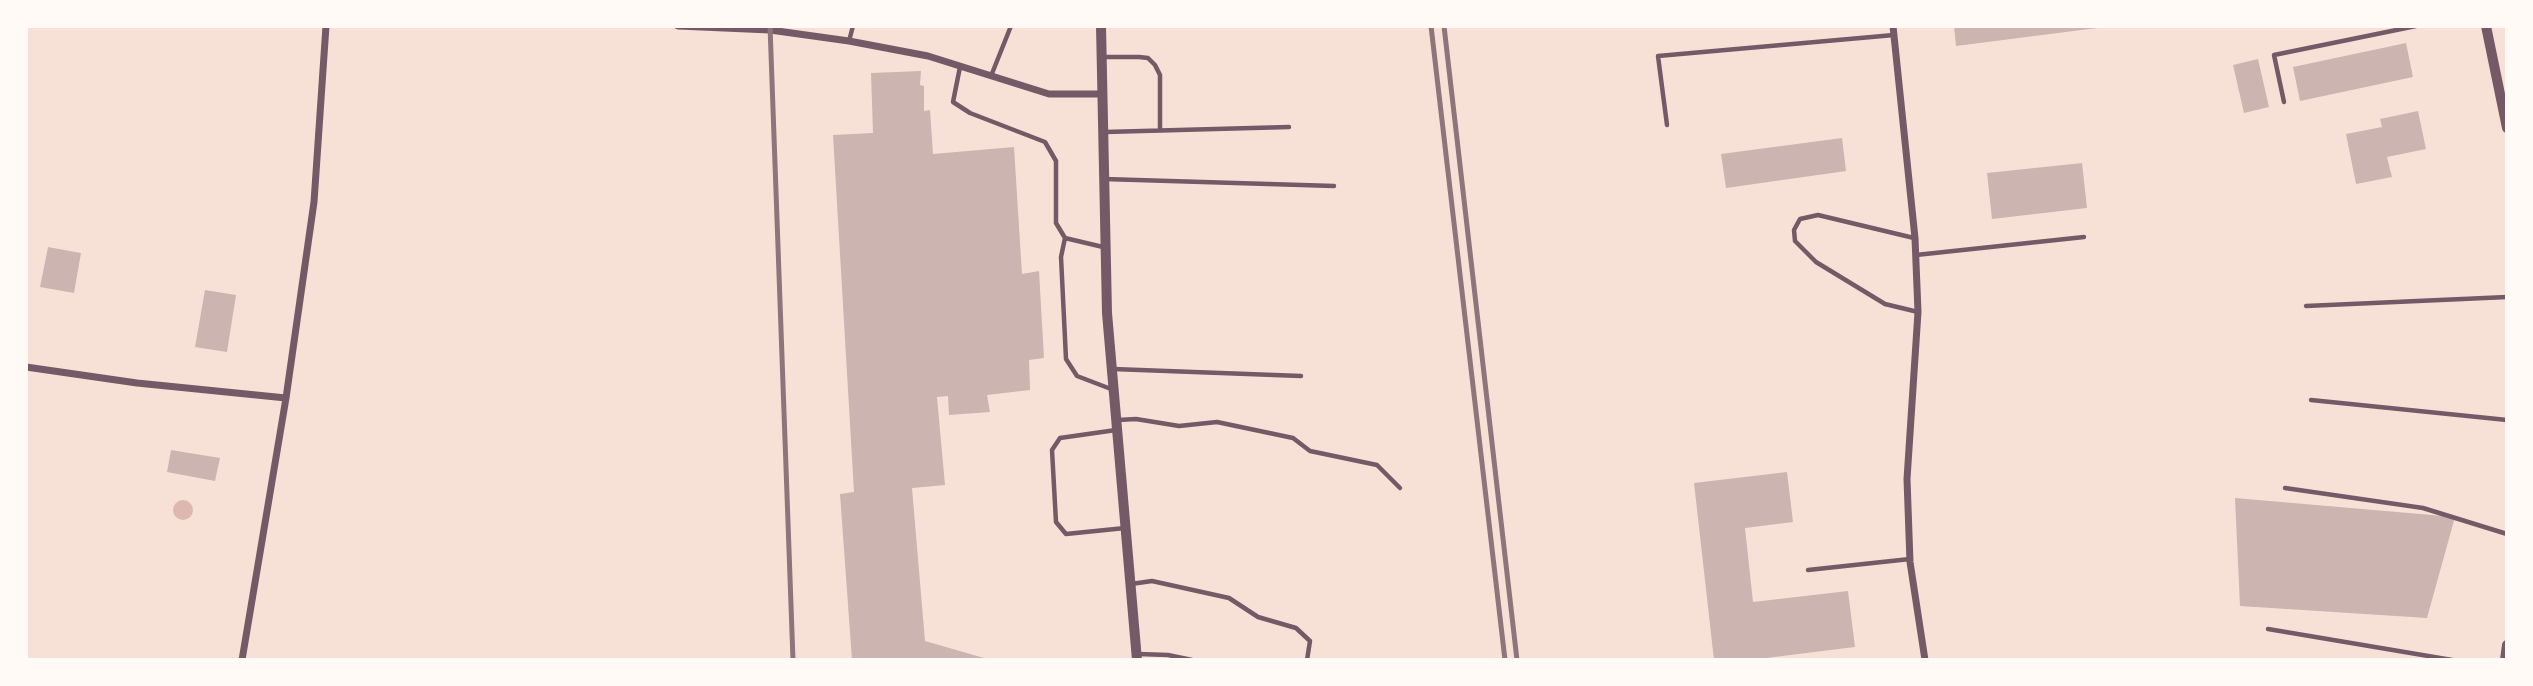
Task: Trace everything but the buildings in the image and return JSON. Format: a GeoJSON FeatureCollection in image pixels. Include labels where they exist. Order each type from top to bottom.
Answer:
{"type":"FeatureCollection","features":[{"type":"Feature","properties":{"kind":"street"},"geometry":{"type":"LineString","coordinates":[[242,660],[286,398],[314,202],[326,26]]}},
{"type":"Feature","properties":{"kind":"street"},"geometry":{"type":"LineString","coordinates":[[678,26],[770,30],[849,41],[928,56],[1049,94],[1103,94]]}},
{"type":"Feature","properties":{"kind":"street"},"geometry":{"type":"LineString","coordinates":[[1101,26],[1107,313],[1137,657]]}},
{"type":"Feature","properties":{"kind":"street"},"geometry":{"type":"LineString","coordinates":[[2486,26],[2507,128]]}},
{"type":"Feature","properties":{"kind":"street"},"geometry":{"type":"LineString","coordinates":[[1893,31],[1916,255],[1918,312],[1907,480],[1910,559],[1925,660]]}},
{"type":"Feature","properties":{"kind":"street"},"geometry":{"type":"LineString","coordinates":[[26,367],[137,383],[286,398]]}},
{"type":"Feature","properties":{"kind":"street"},"geometry":{"type":"LineString","coordinates":[[2505,660],[2507,645]]}},
{"type":"Feature","properties":{"kind":"lane"},"geometry":{"type":"LineString","coordinates":[[849,41],[853,26]]}},
{"type":"Feature","properties":{"kind":"lane"},"geometry":{"type":"LineString","coordinates":[[991,76],[1011,26]]}},
{"type":"Feature","properties":{"kind":"lane"},"geometry":{"type":"LineString","coordinates":[[2284,102],[2274,55],[2416,26]]}},
{"type":"Feature","properties":{"kind":"lane"},"geometry":{"type":"LineString","coordinates":[[1667,125],[1658,56],[1893,31]]}},
{"type":"Feature","properties":{"kind":"lane"},"geometry":{"type":"LineString","coordinates":[[1102,57],[1148,58],[1155,65],[1160,75],[1160,130]]}},
{"type":"Feature","properties":{"kind":"lane"},"geometry":{"type":"LineString","coordinates":[[961,66],[953,102],[970,113],[1045,142],[1056,161],[1056,223],[1065,239],[1061,257],[1066,359],[1077,376],[1114,390]]}},
{"type":"Feature","properties":{"kind":"lane"},"geometry":{"type":"LineString","coordinates":[[1104,132],[1289,127]]}},
{"type":"Feature","properties":{"kind":"lane"},"geometry":{"type":"LineString","coordinates":[[1104,179],[1334,186]]}},
{"type":"Feature","properties":{"kind":"lane"},"geometry":{"type":"LineString","coordinates":[[1915,238],[1818,215],[1800,219],[1794,230],[1795,241],[1816,262],[1885,304],[1918,312]]}},
{"type":"Feature","properties":{"kind":"lane"},"geometry":{"type":"LineString","coordinates":[[1916,255],[2084,237]]}},
{"type":"Feature","properties":{"kind":"lane"},"geometry":{"type":"LineString","coordinates":[[1065,239],[1106,247]]}},
{"type":"Feature","properties":{"kind":"lane"},"geometry":{"type":"LineString","coordinates":[[2306,306],[2507,297]]}},
{"type":"Feature","properties":{"kind":"lane"},"geometry":{"type":"LineString","coordinates":[[1112,369],[1301,376]]}},
{"type":"Feature","properties":{"kind":"lane"},"geometry":{"type":"LineString","coordinates":[[2311,400],[2507,420]]}},
{"type":"Feature","properties":{"kind":"lane"},"geometry":{"type":"LineString","coordinates":[[1126,528],[1066,534],[1056,522],[1052,450],[1060,438],[1136,419],[1179,426],[1217,422],[1293,438],[1310,451],[1377,465],[1400,488]]}},
{"type":"Feature","properties":{"kind":"lane"},"geometry":{"type":"LineString","coordinates":[[2285,488],[2423,508],[2507,534]]}},
{"type":"Feature","properties":{"kind":"lane"},"geometry":{"type":"LineString","coordinates":[[1808,570],[1910,559]]}},
{"type":"Feature","properties":{"kind":"lane"},"geometry":{"type":"LineString","coordinates":[[1130,584],[1152,581],[1229,598],[1258,617],[1296,628],[1310,641],[1307,660]]}},
{"type":"Feature","properties":{"kind":"lane"},"geometry":{"type":"LineString","coordinates":[[2269,629],[2452,660]]}},
{"type":"Feature","properties":{"kind":"lane"},"geometry":{"type":"LineString","coordinates":[[1137,657],[1168,655],[1192,660]]}},
{"type":"Feature","properties":{"kind":"shaded area"},"geometry":{"type":"Polygon","coordinates":[[[179,500],[187,500],[193,510],[187,520],[179,520],[173,514],[173,506],[179,500]]]}},
{"type":"Feature","properties":{"kind":"railway"},"geometry":{"type":"LineString","coordinates":[[770,26],[793,660]]}},
{"type":"Feature","properties":{"kind":"railway"},"geometry":{"type":"LineString","coordinates":[[1431,26],[1505,660]]}},
{"type":"Feature","properties":{"kind":"railway"},"geometry":{"type":"LineString","coordinates":[[1444,26],[1517,660]]}}]}
